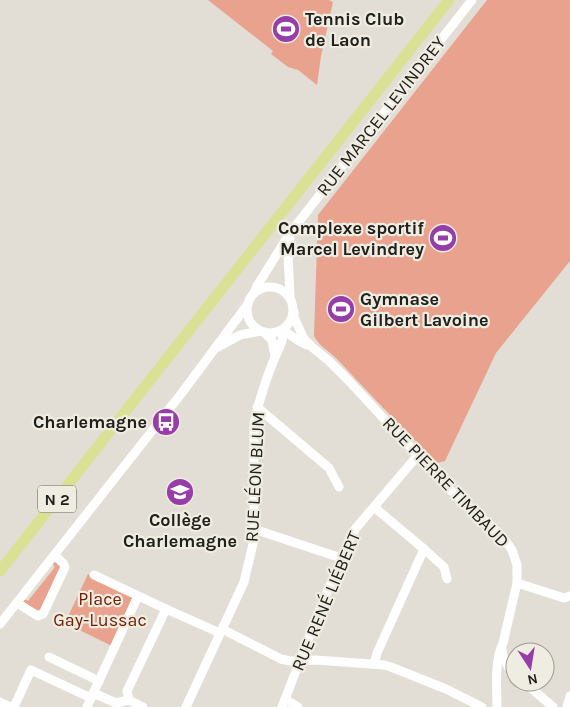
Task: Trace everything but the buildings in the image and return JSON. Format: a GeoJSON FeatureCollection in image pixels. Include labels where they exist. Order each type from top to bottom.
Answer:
{"type":"FeatureCollection","features":[{"type":"Feature","properties":{"kind":"main road","name":"N 2"},"geometry":{"type":"LineString","coordinates":[[0,571],[449,0]]}},
{"type":"Feature","properties":{"kind":"street","name":"RUE MARCEL LEVINDREY"},"geometry":{"type":"LineString","coordinates":[[254,293],[290,233],[472,0]]}},
{"type":"Feature","properties":{"kind":"street"},"geometry":{"type":"LineString","coordinates":[[290,233],[288,253],[290,298]]}},
{"type":"Feature","properties":{"kind":"street"},"geometry":{"type":"LineString","coordinates":[[216,348],[240,336],[262,332],[273,333],[282,330],[290,322],[294,312],[292,302],[286,292],[273,287],[266,287],[254,293],[250,298],[247,310],[251,323],[262,332],[272,340],[275,356]]}},
{"type":"Feature","properties":{"kind":"street"},"geometry":{"type":"LineString","coordinates":[[0,624],[55,556],[248,304]]}},
{"type":"Feature","properties":{"kind":"street","name":"RUE PIERRE TIMBAUD"},"geometry":{"type":"LineString","coordinates":[[294,312],[304,339],[312,348]]}},
{"type":"Feature","properties":{"kind":"street","name":"RUE PIERRE TIMBAUD"},"geometry":{"type":"LineString","coordinates":[[282,330],[329,361],[448,488],[503,537],[512,550],[516,565],[517,583],[497,663],[497,707]]}},
{"type":"Feature","properties":{"kind":"street","name":"RUE LÉON BLUM"},"geometry":{"type":"LineString","coordinates":[[186,707],[244,582],[253,544],[254,529],[254,424],[257,407],[269,370],[282,340],[282,330]]}},
{"type":"Feature","properties":{"kind":"street","name":"RUE LÉON BLUM"},"geometry":{"type":"LineString","coordinates":[[275,356],[283,344],[299,341]]}},
{"type":"Feature","properties":{"kind":"street"},"geometry":{"type":"LineString","coordinates":[[257,407],[329,468],[339,487]]}},
{"type":"Feature","properties":{"kind":"street","name":"RUE RENÉ LIÉBERT"},"geometry":{"type":"LineString","coordinates":[[284,703],[341,558],[356,528],[418,455]]}},
{"type":"Feature","properties":{"kind":"street"},"geometry":{"type":"LineString","coordinates":[[374,507],[444,567],[447,579]]}},
{"type":"Feature","properties":{"kind":"street"},"geometry":{"type":"LineString","coordinates":[[254,529],[341,558]]}},
{"type":"Feature","properties":{"kind":"street"},"geometry":{"type":"LineString","coordinates":[[374,664],[377,653],[424,549]]}},
{"type":"Feature","properties":{"kind":"street"},"geometry":{"type":"LineString","coordinates":[[17,603],[38,616],[43,614],[65,567],[55,556]]}},
{"type":"Feature","properties":{"kind":"street"},"geometry":{"type":"LineString","coordinates":[[94,575],[282,659],[290,661],[316,660],[374,664],[391,667],[446,689],[482,707]]}},
{"type":"Feature","properties":{"kind":"street"},"geometry":{"type":"LineString","coordinates":[[517,583],[564,598],[570,596]]}},
{"type":"Feature","properties":{"kind":"street"},"geometry":{"type":"LineString","coordinates":[[87,707],[138,596]]}},
{"type":"Feature","properties":{"kind":"street"},"geometry":{"type":"LineString","coordinates":[[129,700],[127,691],[166,608]]}},
{"type":"Feature","properties":{"kind":"street","name":"RUE PIERRE TIMBAUD"},"geometry":{"type":"LineString","coordinates":[[502,643],[505,662]]}},
{"type":"Feature","properties":{"kind":"street"},"geometry":{"type":"LineString","coordinates":[[49,657],[99,681]]}},
{"type":"Feature","properties":{"kind":"street"},"geometry":{"type":"LineString","coordinates":[[0,702],[13,707],[32,670],[116,703],[129,700],[143,707]]}},
{"type":"Feature","properties":{"kind":"street"},"geometry":{"type":"LineString","coordinates":[[498,687],[500,681],[505,677]]}},
{"type":"Feature","properties":{"kind":"street"},"geometry":{"type":"LineString","coordinates":[[536,692],[553,707]]}},
{"type":"Feature","properties":{"kind":"street"},"geometry":{"type":"LineString","coordinates":[[567,707],[570,696]]}},
{"type":"Feature","properties":{"kind":"street"},"geometry":{"type":"LineString","coordinates":[[284,703],[298,707]]}},
{"type":"Feature","properties":{"kind":"green space","name":"Tennis Club de Laon"},"geometry":{"type":"Polygon","coordinates":[[[208,0],[329,0],[333,2],[321,56],[317,85],[298,70],[288,67],[271,54],[273,51],[208,0]]]}},
{"type":"Feature","properties":{"kind":"green space","name":"Complexe sportif Marcel Levindrey"},"geometry":{"type":"Polygon","coordinates":[[[487,0],[570,0],[570,261],[496,353],[445,461],[437,463],[314,336],[318,215],[487,0]]]}},
{"type":"Feature","properties":{"kind":"green space"},"geometry":{"type":"Polygon","coordinates":[[[55,561],[60,562],[62,568],[44,608],[36,611],[22,601],[23,598],[28,601],[55,567],[52,563],[55,561]]]}},
{"type":"Feature","properties":{"kind":"green space","name":"Place Gay-Lussac"},"geometry":{"type":"Polygon","coordinates":[[[88,574],[135,595],[112,646],[65,623],[88,574]]]}},
{"type":"Feature","properties":{"kind":"place","name":"Tennis Club de Laon"},"geometry":{"type":"Point","coordinates":[286,29]}},
{"type":"Feature","properties":{"kind":"place","name":"Complexe sportif Marcel Levindrey"},"geometry":{"type":"Point","coordinates":[443,238]}},
{"type":"Feature","properties":{"kind":"place","name":"Gymnase Gilbert Lavoine"},"geometry":{"type":"Point","coordinates":[341,309]}},
{"type":"Feature","properties":{"kind":"place","name":"Charlemagne"},"geometry":{"type":"Point","coordinates":[166,422]}},
{"type":"Feature","properties":{"kind":"place","name":"Collège Charlemagne"},"geometry":{"type":"Point","coordinates":[180,492]}}]}
